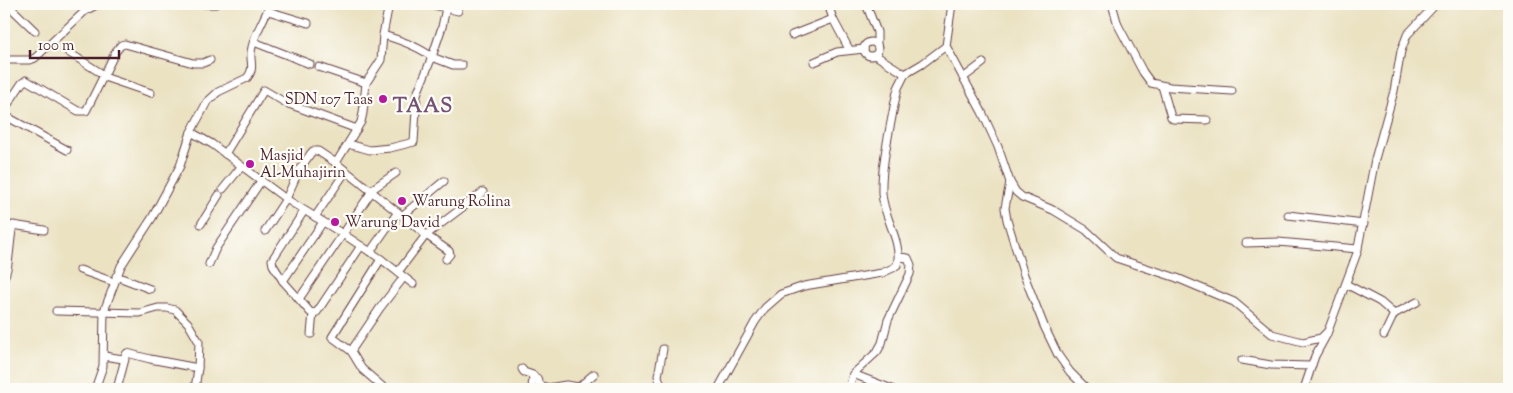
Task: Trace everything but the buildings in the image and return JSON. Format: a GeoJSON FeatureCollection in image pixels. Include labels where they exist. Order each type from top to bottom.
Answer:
{"type":"FeatureCollection","features":[{"type":"Feature","properties":{"kind":"street"},"geometry":{"type":"LineString","coordinates":[[7,4],[35,31]]}},
{"type":"Feature","properties":{"kind":"street"},"geometry":{"type":"LineString","coordinates":[[4,60],[30,60],[35,58],[85,11],[98,4]]}},
{"type":"Feature","properties":{"kind":"street"},"geometry":{"type":"LineString","coordinates":[[205,4],[216,4]]}},
{"type":"Feature","properties":{"kind":"street"},"geometry":{"type":"LineString","coordinates":[[336,163],[357,129],[363,113],[366,83],[379,64],[389,4]]}},
{"type":"Feature","properties":{"kind":"street"},"geometry":{"type":"LineString","coordinates":[[429,4],[458,11]]}},
{"type":"Feature","properties":{"kind":"street"},"geometry":{"type":"LineString","coordinates":[[828,4],[849,49]]}},
{"type":"Feature","properties":{"kind":"street"},"geometry":{"type":"LineString","coordinates":[[866,4],[877,32],[878,48],[875,54]]}},
{"type":"Feature","properties":{"kind":"street"},"geometry":{"type":"LineString","coordinates":[[952,4],[946,46],[998,147],[1010,182],[1016,192],[1024,198],[1068,218],[1086,230],[1116,258],[1177,278],[1229,300],[1272,334],[1304,342],[1321,338],[1328,331]]}},
{"type":"Feature","properties":{"kind":"street"},"geometry":{"type":"LineString","coordinates":[[1112,4],[1118,24],[1143,72],[1151,83],[1162,86],[1232,91]]}},
{"type":"Feature","properties":{"kind":"street"},"geometry":{"type":"LineString","coordinates":[[1304,389],[1311,366],[1328,331],[1358,249],[1375,159],[1394,91],[1400,51],[1408,35],[1436,4]]}},
{"type":"Feature","properties":{"kind":"street"},"geometry":{"type":"LineString","coordinates":[[95,389],[102,371],[104,356],[104,311],[115,279],[128,253],[152,218],[180,166],[191,132],[202,109],[213,96],[247,78],[250,74],[252,69],[251,51],[269,7],[308,23]]}},
{"type":"Feature","properties":{"kind":"street"},"geometry":{"type":"LineString","coordinates":[[348,144],[370,150],[390,148],[414,142],[417,94],[442,27],[446,8]]}},
{"type":"Feature","properties":{"kind":"street"},"geometry":{"type":"LineString","coordinates":[[792,35],[834,19]]}},
{"type":"Feature","properties":{"kind":"street"},"geometry":{"type":"LineString","coordinates":[[383,35],[408,44],[453,65],[462,65]]}},
{"type":"Feature","properties":{"kind":"street"},"geometry":{"type":"LineString","coordinates":[[254,42],[310,64]]}},
{"type":"Feature","properties":{"kind":"street"},"geometry":{"type":"LineString","coordinates":[[864,49],[867,43],[874,42],[877,45]]}},
{"type":"Feature","properties":{"kind":"street"},"geometry":{"type":"LineString","coordinates":[[4,110],[26,80],[78,111],[86,111],[119,46],[125,44],[193,63],[204,63],[210,60]]}},
{"type":"Feature","properties":{"kind":"street"},"geometry":{"type":"LineString","coordinates":[[718,389],[755,322],[765,308],[781,294],[804,286],[882,273],[894,268],[898,264],[899,257],[882,194],[895,100],[905,74],[946,46]]}},
{"type":"Feature","properties":{"kind":"street"},"geometry":{"type":"LineString","coordinates":[[814,62],[836,52],[849,49],[864,49]]}},
{"type":"Feature","properties":{"kind":"street"},"geometry":{"type":"LineString","coordinates":[[864,49],[867,55],[875,54],[905,74]]}},
{"type":"Feature","properties":{"kind":"street"},"geometry":{"type":"LineString","coordinates":[[68,52],[104,76],[151,93]]}},
{"type":"Feature","properties":{"kind":"street"},"geometry":{"type":"LineString","coordinates":[[963,78],[983,63]]}},
{"type":"Feature","properties":{"kind":"street"},"geometry":{"type":"LineString","coordinates":[[319,67],[366,83]]}},
{"type":"Feature","properties":{"kind":"street"},"geometry":{"type":"LineString","coordinates":[[1162,86],[1173,119],[1207,120]]}},
{"type":"Feature","properties":{"kind":"street"},"geometry":{"type":"LineString","coordinates":[[225,154],[264,90],[295,107],[357,129]]}},
{"type":"Feature","properties":{"kind":"street"},"geometry":{"type":"LineString","coordinates":[[4,115],[67,150]]}},
{"type":"Feature","properties":{"kind":"street"},"geometry":{"type":"LineString","coordinates":[[191,132],[314,217],[381,259],[413,284]]}},
{"type":"Feature","properties":{"kind":"street"},"geometry":{"type":"LineString","coordinates":[[265,231],[286,198],[299,170],[313,151],[318,151],[371,190],[426,236],[449,251],[450,254],[446,259]]}},
{"type":"Feature","properties":{"kind":"street"},"geometry":{"type":"LineString","coordinates":[[201,224],[238,165]]}},
{"type":"Feature","properties":{"kind":"street"},"geometry":{"type":"LineString","coordinates":[[314,217],[346,171]]}},
{"type":"Feature","properties":{"kind":"street"},"geometry":{"type":"LineString","coordinates":[[299,299],[371,190],[396,173]]}},
{"type":"Feature","properties":{"kind":"street"},"geometry":{"type":"LineString","coordinates":[[209,264],[216,248],[261,181]]}},
{"type":"Feature","properties":{"kind":"street"},"geometry":{"type":"LineString","coordinates":[[370,252],[400,214],[444,181]]}},
{"type":"Feature","properties":{"kind":"street"},"geometry":{"type":"LineString","coordinates":[[1010,182],[1005,208],[1024,275],[1058,356],[1070,372],[1087,389]]}},
{"type":"Feature","properties":{"kind":"street"},"geometry":{"type":"LineString","coordinates":[[351,351],[426,236],[483,192]]}},
{"type":"Feature","properties":{"kind":"street"},"geometry":{"type":"LineString","coordinates":[[304,210],[272,260],[283,281],[312,314],[311,334]]}},
{"type":"Feature","properties":{"kind":"street"},"geometry":{"type":"LineString","coordinates":[[1288,215],[1364,224]]}},
{"type":"Feature","properties":{"kind":"street"},"geometry":{"type":"LineString","coordinates":[[283,281],[323,222]]}},
{"type":"Feature","properties":{"kind":"street"},"geometry":{"type":"LineString","coordinates":[[4,277],[8,271],[13,225],[44,230]]}},
{"type":"Feature","properties":{"kind":"street"},"geometry":{"type":"LineString","coordinates":[[1246,243],[1278,242],[1358,249]]}},
{"type":"Feature","properties":{"kind":"street"},"geometry":{"type":"LineString","coordinates":[[312,314],[317,312],[361,246]]}},
{"type":"Feature","properties":{"kind":"street"},"geometry":{"type":"LineString","coordinates":[[849,389],[853,374],[877,352],[882,343],[888,320],[910,274],[911,265],[908,258],[899,257]]}},
{"type":"Feature","properties":{"kind":"street"},"geometry":{"type":"LineString","coordinates":[[381,259],[332,337],[351,351],[362,369],[384,389]]}},
{"type":"Feature","properties":{"kind":"street"},"geometry":{"type":"LineString","coordinates":[[80,270],[150,288]]}},
{"type":"Feature","properties":{"kind":"street"},"geometry":{"type":"LineString","coordinates":[[1346,284],[1374,298],[1394,314]]}},
{"type":"Feature","properties":{"kind":"street"},"geometry":{"type":"LineString","coordinates":[[1384,335],[1394,314],[1417,302]]}},
{"type":"Feature","properties":{"kind":"street"},"geometry":{"type":"LineString","coordinates":[[56,311],[140,313],[155,309],[167,308],[175,310],[195,333],[200,346],[195,389]]}},
{"type":"Feature","properties":{"kind":"street"},"geometry":{"type":"LineString","coordinates":[[662,389],[658,376],[663,349]]}},
{"type":"Feature","properties":{"kind":"street"},"geometry":{"type":"LineString","coordinates":[[117,389],[124,359],[128,353],[198,368]]}},
{"type":"Feature","properties":{"kind":"street"},"geometry":{"type":"LineString","coordinates":[[104,356],[124,359]]}},
{"type":"Feature","properties":{"kind":"street"},"geometry":{"type":"LineString","coordinates":[[1242,360],[1271,365],[1311,366]]}},
{"type":"Feature","properties":{"kind":"street"},"geometry":{"type":"LineString","coordinates":[[522,369],[524,372],[532,374],[533,377],[537,378],[540,385],[546,388],[566,385],[579,387],[594,374]]}},
{"type":"Feature","properties":{"kind":"street"},"geometry":{"type":"LineString","coordinates":[[853,374],[892,389]]}},
{"type":"Feature","properties":{"kind":"street"},"geometry":{"type":"LineString","coordinates":[[532,389],[533,377]]}},
{"type":"Feature","properties":{"kind":"place","name":"SDN 107 Taas"},"geometry":{"type":"Point","coordinates":[383,99]}},
{"type":"Feature","properties":{"kind":"place","name":"Masjid Al-Muhajirin"},"geometry":{"type":"Point","coordinates":[250,164]}},
{"type":"Feature","properties":{"kind":"place","name":"Warung Rolina"},"geometry":{"type":"Point","coordinates":[402,201]}},
{"type":"Feature","properties":{"kind":"place","name":"Warung David"},"geometry":{"type":"Point","coordinates":[335,222]}},
{"type":"Feature","properties":{"kind":"district","name":"TAAS"},"geometry":{"type":"Point","coordinates":[423,105]}}]}
